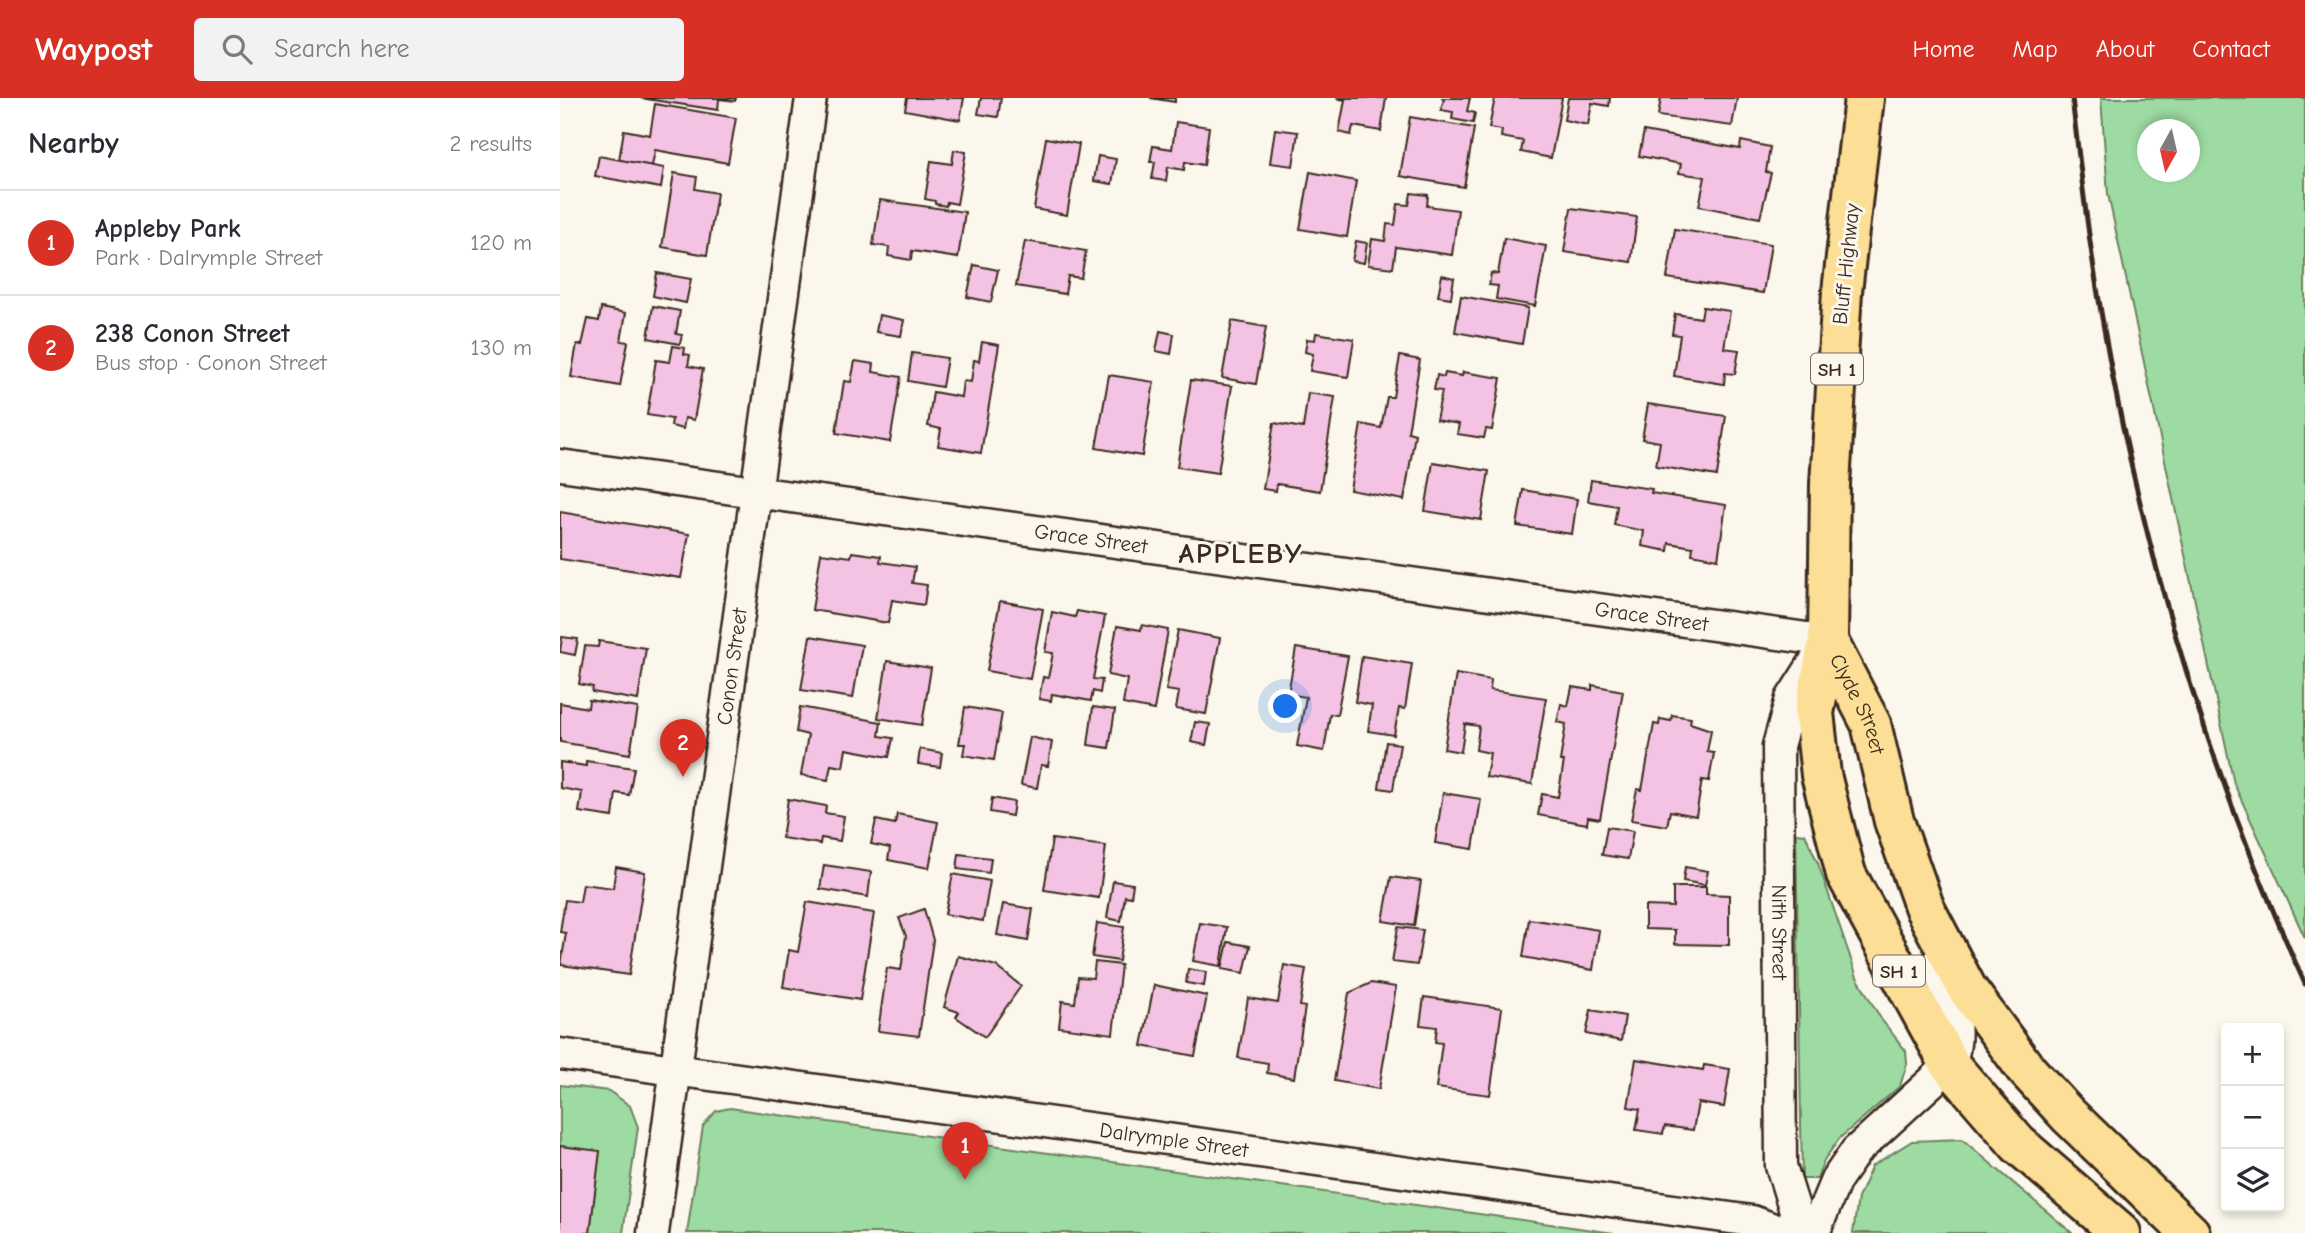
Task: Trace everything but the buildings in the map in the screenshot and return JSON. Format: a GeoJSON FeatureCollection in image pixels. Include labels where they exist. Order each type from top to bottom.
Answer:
{"type":"FeatureCollection","features":[{"type":"Feature","properties":{"kind":"highway","name":"Bluff Highway"},"geometry":{"type":"LineString","coordinates":[[1828,641],[1829,484],[1839,333],[1864,98]]}},
{"type":"Feature","properties":{"kind":"highway","name":"Clyde Street"},"geometry":{"type":"LineString","coordinates":[[1828,641],[1871,724],[1905,856],[1925,909],[1946,951],[1993,1027],[2025,1068],[2068,1115],[2190,1233]]}},
{"type":"Feature","properties":{"kind":"highway","name":"Clyde Street"},"geometry":{"type":"LineString","coordinates":[[1828,641],[1814,713],[1821,775],[1846,874],[1950,1065],[2018,1144],[2122,1233]]}},
{"type":"Feature","properties":{"kind":"street","name":"Conon Street"},"geometry":{"type":"LineString","coordinates":[[653,1233],[811,98]]}},
{"type":"Feature","properties":{"kind":"street","name":"Grace Street"},"geometry":{"type":"LineString","coordinates":[[560,465],[1828,641]]}},
{"type":"Feature","properties":{"kind":"street","name":"Nith Street"},"geometry":{"type":"LineString","coordinates":[[1802,1233],[1781,1166],[1778,746],[1791,699],[1828,641]]}},
{"type":"Feature","properties":{"kind":"street"},"geometry":{"type":"LineString","coordinates":[[1814,1233],[1836,1180],[1856,1152],[1950,1065],[1956,1049],[1954,1008],[1946,986],[1906,908],[1905,856]]}},
{"type":"Feature","properties":{"kind":"street","name":"Dalrymple Street"},"geometry":{"type":"LineString","coordinates":[[560,1054],[1752,1221],[1785,1233]]}},
{"type":"Feature","properties":{"kind":"green space"},"geometry":{"type":"Polygon","coordinates":[[[2101,98],[2305,98],[2305,938],[2234,784],[2108,194],[2101,98]]]}},
{"type":"Feature","properties":{"kind":"green space"},"geometry":{"type":"Polygon","coordinates":[[[1796,833],[1805,834],[1818,863],[1857,977],[1881,1019],[1906,1051],[1907,1064],[1900,1086],[1840,1138],[1824,1160],[1817,1179],[1802,1179],[1796,833]]]}},
{"type":"Feature","properties":{"kind":"green space"},"geometry":{"type":"Polygon","coordinates":[[[560,1085],[609,1091],[630,1106],[638,1127],[623,1233],[560,1233],[560,1085]]]}},
{"type":"Feature","properties":{"kind":"green space"},"geometry":{"type":"Polygon","coordinates":[[[730,1108],[1614,1233],[687,1233],[703,1126],[716,1111],[730,1108]]]}},
{"type":"Feature","properties":{"kind":"green space"},"geometry":{"type":"Polygon","coordinates":[[[1962,1139],[2072,1233],[1853,1233],[1858,1198],[1872,1166],[1912,1141],[1962,1139]]]}},
{"type":"Feature","properties":{"kind":"railway"},"geometry":{"type":"LineString","coordinates":[[2072,98],[2104,329],[2120,413],[2160,580],[2210,744],[2239,825],[2305,984]]}},
{"type":"Feature","properties":{"kind":"place","name":"238 Conon Street"},"geometry":{"type":"Point","coordinates":[683,777]}},
{"type":"Feature","properties":{"kind":"place","name":"Appleby Park"},"geometry":{"type":"Point","coordinates":[965,1180]}},
{"type":"Feature","properties":{"kind":"district","name":"APPLEBY"},"geometry":{"type":"Point","coordinates":[1241,553]}}]}
